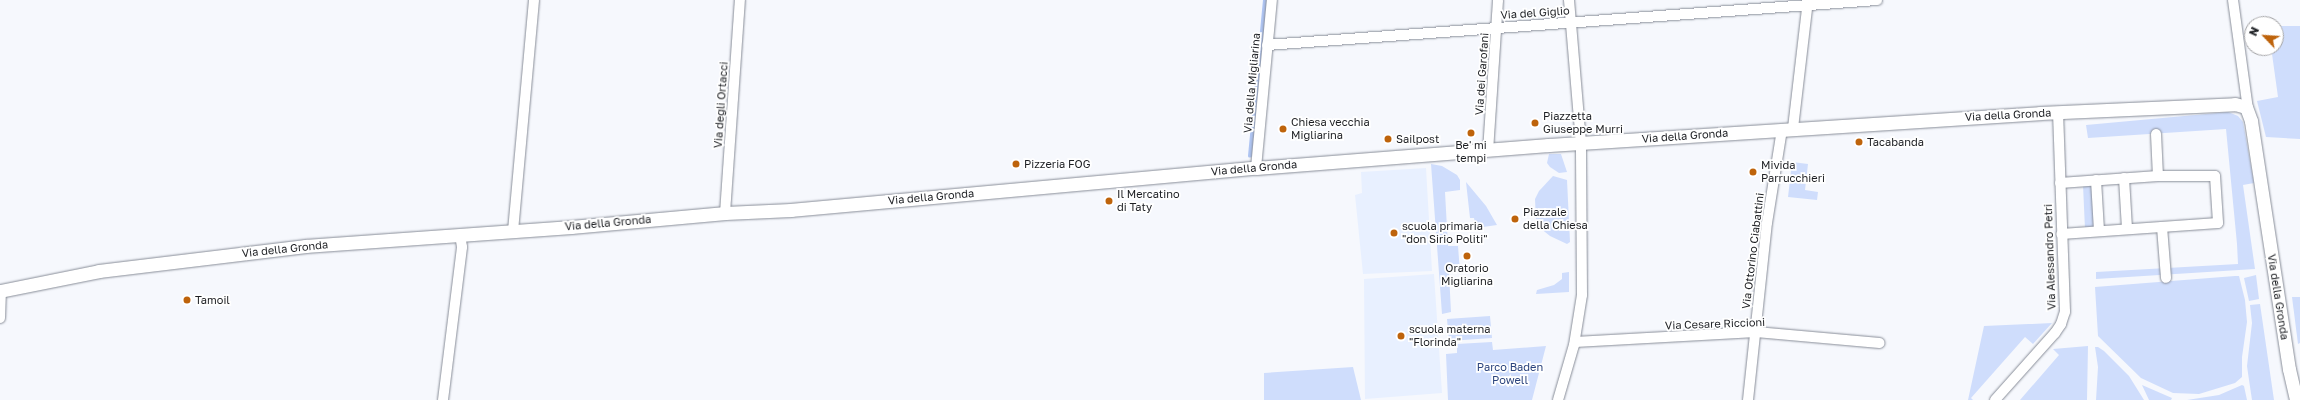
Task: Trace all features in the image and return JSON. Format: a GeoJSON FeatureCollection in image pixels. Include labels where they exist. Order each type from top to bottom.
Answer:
{"type":"FeatureCollection","features":[{"type":"Feature","properties":{"kind":"street"},"geometry":{"type":"LineString","coordinates":[[513,231],[534,0]]}},
{"type":"Feature","properties":{"kind":"street","name":"Via degli Ortacci"},"geometry":{"type":"LineString","coordinates":[[725,213],[740,0]]}},
{"type":"Feature","properties":{"kind":"street","name":"Via della Migliarina"},"geometry":{"type":"LineString","coordinates":[[1256,168],[1272,0]]}},
{"type":"Feature","properties":{"kind":"street","name":"Via dei Garofani"},"geometry":{"type":"LineString","coordinates":[[1488,150],[1498,0]]}},
{"type":"Feature","properties":{"kind":"street"},"geometry":{"type":"LineString","coordinates":[[1558,400],[1575,342],[1582,295],[1581,143],[1569,0]]}},
{"type":"Feature","properties":{"kind":"street","name":"Via del Giglio"},"geometry":{"type":"LineString","coordinates":[[1267,45],[1497,28],[1808,2],[1877,0]]}},
{"type":"Feature","properties":{"kind":"street"},"geometry":{"type":"LineString","coordinates":[[2233,0],[2248,110]]}},
{"type":"Feature","properties":{"kind":"street","name":"Via Ottorino Ciabattini"},"geometry":{"type":"LineString","coordinates":[[1748,400],[1767,223],[1788,128],[1808,2]]}},
{"type":"Feature","properties":{"kind":"street","name":"Via della Gronda"},"geometry":{"type":"LineString","coordinates":[[1,291],[99,271],[305,246],[513,231],[725,213],[798,209],[1256,168],[1581,143],[1788,128],[2058,112],[2235,104],[2244,106],[2248,110],[2289,369],[2296,400]]}},
{"type":"Feature","properties":{"kind":"street","name":"Via Alessandro Petri"},"geometry":{"type":"LineString","coordinates":[[1995,400],[2054,333],[2063,320],[2065,308],[2061,234],[2058,112]]}},
{"type":"Feature","properties":{"kind":"street"},"geometry":{"type":"LineString","coordinates":[[2156,134],[2158,176]]}},
{"type":"Feature","properties":{"kind":"street"},"geometry":{"type":"LineString","coordinates":[[2060,183],[2158,176],[2215,176],[2218,223],[2061,234]]}},
{"type":"Feature","properties":{"kind":"street"},"geometry":{"type":"LineString","coordinates":[[2124,178],[2127,229]]}},
{"type":"Feature","properties":{"kind":"street"},"geometry":{"type":"LineString","coordinates":[[2096,180],[2099,231]]}},
{"type":"Feature","properties":{"kind":"street"},"geometry":{"type":"LineString","coordinates":[[2162,227],[2166,278]]}},
{"type":"Feature","properties":{"kind":"street"},"geometry":{"type":"LineString","coordinates":[[443,400],[462,247],[460,235]]}},
{"type":"Feature","properties":{"kind":"street"},"geometry":{"type":"LineString","coordinates":[[0,318],[1,291]]}},
{"type":"Feature","properties":{"kind":"street","name":"Via Cesare Riccioni"},"geometry":{"type":"LineString","coordinates":[[1575,342],[1756,332],[1880,343]]}},
{"type":"Feature","properties":{"kind":"street","name":"Via della Gronda"},"geometry":{"type":"LineString","coordinates":[[2289,369],[2290,400]]}},
{"type":"Feature","properties":{"kind":"shaded area","name":"scuola primaria \"don Sirio Politi\""},"geometry":{"type":"Polygon","coordinates":[[[1426,168],[1432,271],[1363,274],[1355,195],[1362,193],[1361,172],[1426,168]]]}},
{"type":"Feature","properties":{"kind":"shaded area","name":"scuola materna \"Florinda\""},"geometry":{"type":"Polygon","coordinates":[[[1434,274],[1442,393],[1365,399],[1364,279],[1434,274]]]}},
{"type":"Feature","properties":{"kind":"green space"},"geometry":{"type":"Polygon","coordinates":[[[2284,26],[2300,26],[2300,139],[2266,137],[2257,101],[2278,97],[2272,56],[2284,56],[2284,26]]]}},
{"type":"Feature","properties":{"kind":"green space"},"geometry":{"type":"Polygon","coordinates":[[[2228,112],[2238,116],[2243,122],[2254,183],[2243,185],[2255,269],[2096,279],[2096,272],[2238,264],[2237,244],[2226,129],[2088,138],[2086,125],[2228,112]]]}},
{"type":"Feature","properties":{"kind":"green space"},"geometry":{"type":"Polygon","coordinates":[[[1549,154],[1561,154],[1567,172],[1559,173],[1550,167],[1547,163],[1549,154]]]}},
{"type":"Feature","properties":{"kind":"green space"},"geometry":{"type":"Polygon","coordinates":[[[1792,162],[1808,164],[1805,190],[1818,192],[1817,200],[1788,197],[1792,162]]]}},
{"type":"Feature","properties":{"kind":"green space"},"geometry":{"type":"Polygon","coordinates":[[[1431,164],[1442,166],[1457,175],[1460,180],[1460,190],[1445,192],[1448,246],[1458,246],[1460,272],[1449,273],[1451,312],[1442,314],[1431,164]]]}},
{"type":"Feature","properties":{"kind":"green space"},"geometry":{"type":"Polygon","coordinates":[[[1553,176],[1567,180],[1570,242],[1567,244],[1550,236],[1540,228],[1536,221],[1535,199],[1539,191],[1553,176]]]}},
{"type":"Feature","properties":{"kind":"green space"},"geometry":{"type":"Polygon","coordinates":[[[1466,182],[1486,206],[1497,225],[1476,228],[1474,218],[1470,218],[1466,182]]]}},
{"type":"Feature","properties":{"kind":"green space"},"geometry":{"type":"Polygon","coordinates":[[[2095,184],[2096,229],[2085,229],[2083,185],[2095,184]]]}},
{"type":"Feature","properties":{"kind":"green space"},"geometry":{"type":"Polygon","coordinates":[[[1569,272],[1569,292],[1536,294],[1537,290],[1554,285],[1562,279],[1562,273],[1569,272]]]}},
{"type":"Feature","properties":{"kind":"green space"},"geometry":{"type":"Polygon","coordinates":[[[2256,275],[2259,299],[2249,301],[2244,278],[2256,275]]]}},
{"type":"Feature","properties":{"kind":"green space"},"geometry":{"type":"Polygon","coordinates":[[[2239,276],[2245,300],[2247,322],[2242,357],[2242,377],[2235,383],[2199,394],[2173,393],[2141,378],[2098,336],[2095,287],[2239,276]]]}},
{"type":"Feature","properties":{"kind":"green space"},"geometry":{"type":"Polygon","coordinates":[[[2292,297],[2300,297],[2300,343],[2298,344],[2292,297]]]}},
{"type":"Feature","properties":{"kind":"green space"},"geometry":{"type":"Polygon","coordinates":[[[2260,304],[2274,400],[2252,400],[2249,380],[2247,366],[2252,323],[2250,305],[2260,304]]]}},
{"type":"Feature","properties":{"kind":"green space"},"geometry":{"type":"Polygon","coordinates":[[[1490,316],[1492,338],[1449,341],[1447,319],[1490,316]]]}},
{"type":"Feature","properties":{"kind":"green space"},"geometry":{"type":"Polygon","coordinates":[[[2052,323],[2033,344],[2025,337],[1971,398],[1973,400],[1968,400],[1984,326],[2052,323]]]}},
{"type":"Feature","properties":{"kind":"green space","name":"Parco Baden Powell"},"geometry":{"type":"Polygon","coordinates":[[[1492,342],[1493,350],[1546,346],[1532,400],[1448,400],[1446,354],[1457,353],[1457,344],[1492,342]]]}},
{"type":"Feature","properties":{"kind":"green space"},"geometry":{"type":"Polygon","coordinates":[[[2088,346],[2087,400],[2020,400],[2059,355],[2053,349],[2088,346]]]}},
{"type":"Feature","properties":{"kind":"green space"},"geometry":{"type":"Polygon","coordinates":[[[2095,347],[2098,347],[2104,351],[2129,376],[2144,400],[2096,400],[2098,367],[2095,347]]]}},
{"type":"Feature","properties":{"kind":"green space"},"geometry":{"type":"Polygon","coordinates":[[[1353,367],[1361,400],[1264,400],[1264,373],[1353,367]]]}},
{"type":"Feature","properties":{"kind":"green space"},"geometry":{"type":"Polygon","coordinates":[[[2142,385],[2172,398],[2171,400],[2149,400],[2142,385]]]}},
{"type":"Feature","properties":{"kind":"green space"},"geometry":{"type":"Polygon","coordinates":[[[2242,385],[2244,386],[2247,400],[2187,400],[2219,395],[2242,385]]]}},
{"type":"Feature","properties":{"kind":"waterway"},"geometry":{"type":"LineString","coordinates":[[1250,156],[1265,0]]}},
{"type":"Feature","properties":{"kind":"place","name":"Piazzetta Giuseppe Murri"},"geometry":{"type":"Point","coordinates":[1535,123]}},
{"type":"Feature","properties":{"kind":"place","name":"Chiesa vecchia Migliarina"},"geometry":{"type":"Point","coordinates":[1283,129]}},
{"type":"Feature","properties":{"kind":"place","name":"Be' mi tempi"},"geometry":{"type":"Point","coordinates":[1471,133]}},
{"type":"Feature","properties":{"kind":"place","name":"Sailpost"},"geometry":{"type":"Point","coordinates":[1388,139]}},
{"type":"Feature","properties":{"kind":"place","name":"Tacabanda"},"geometry":{"type":"Point","coordinates":[1859,142]}},
{"type":"Feature","properties":{"kind":"place","name":"Pizzeria FOG"},"geometry":{"type":"Point","coordinates":[1016,164]}},
{"type":"Feature","properties":{"kind":"place","name":"Mivida Parrucchieri"},"geometry":{"type":"Point","coordinates":[1753,172]}},
{"type":"Feature","properties":{"kind":"place","name":"Il Mercatino di Taty"},"geometry":{"type":"Point","coordinates":[1109,201]}},
{"type":"Feature","properties":{"kind":"place","name":"Piazzale della Chiesa"},"geometry":{"type":"Point","coordinates":[1515,219]}},
{"type":"Feature","properties":{"kind":"place","name":"scuola primaria \"don Sirio Politi\""},"geometry":{"type":"Point","coordinates":[1394,233]}},
{"type":"Feature","properties":{"kind":"place","name":"Oratorio Migliarina"},"geometry":{"type":"Point","coordinates":[1467,256]}},
{"type":"Feature","properties":{"kind":"place","name":"Tamoil"},"geometry":{"type":"Point","coordinates":[187,300]}},
{"type":"Feature","properties":{"kind":"place","name":"scuola materna \"Florinda\""},"geometry":{"type":"Point","coordinates":[1401,336]}}]}
